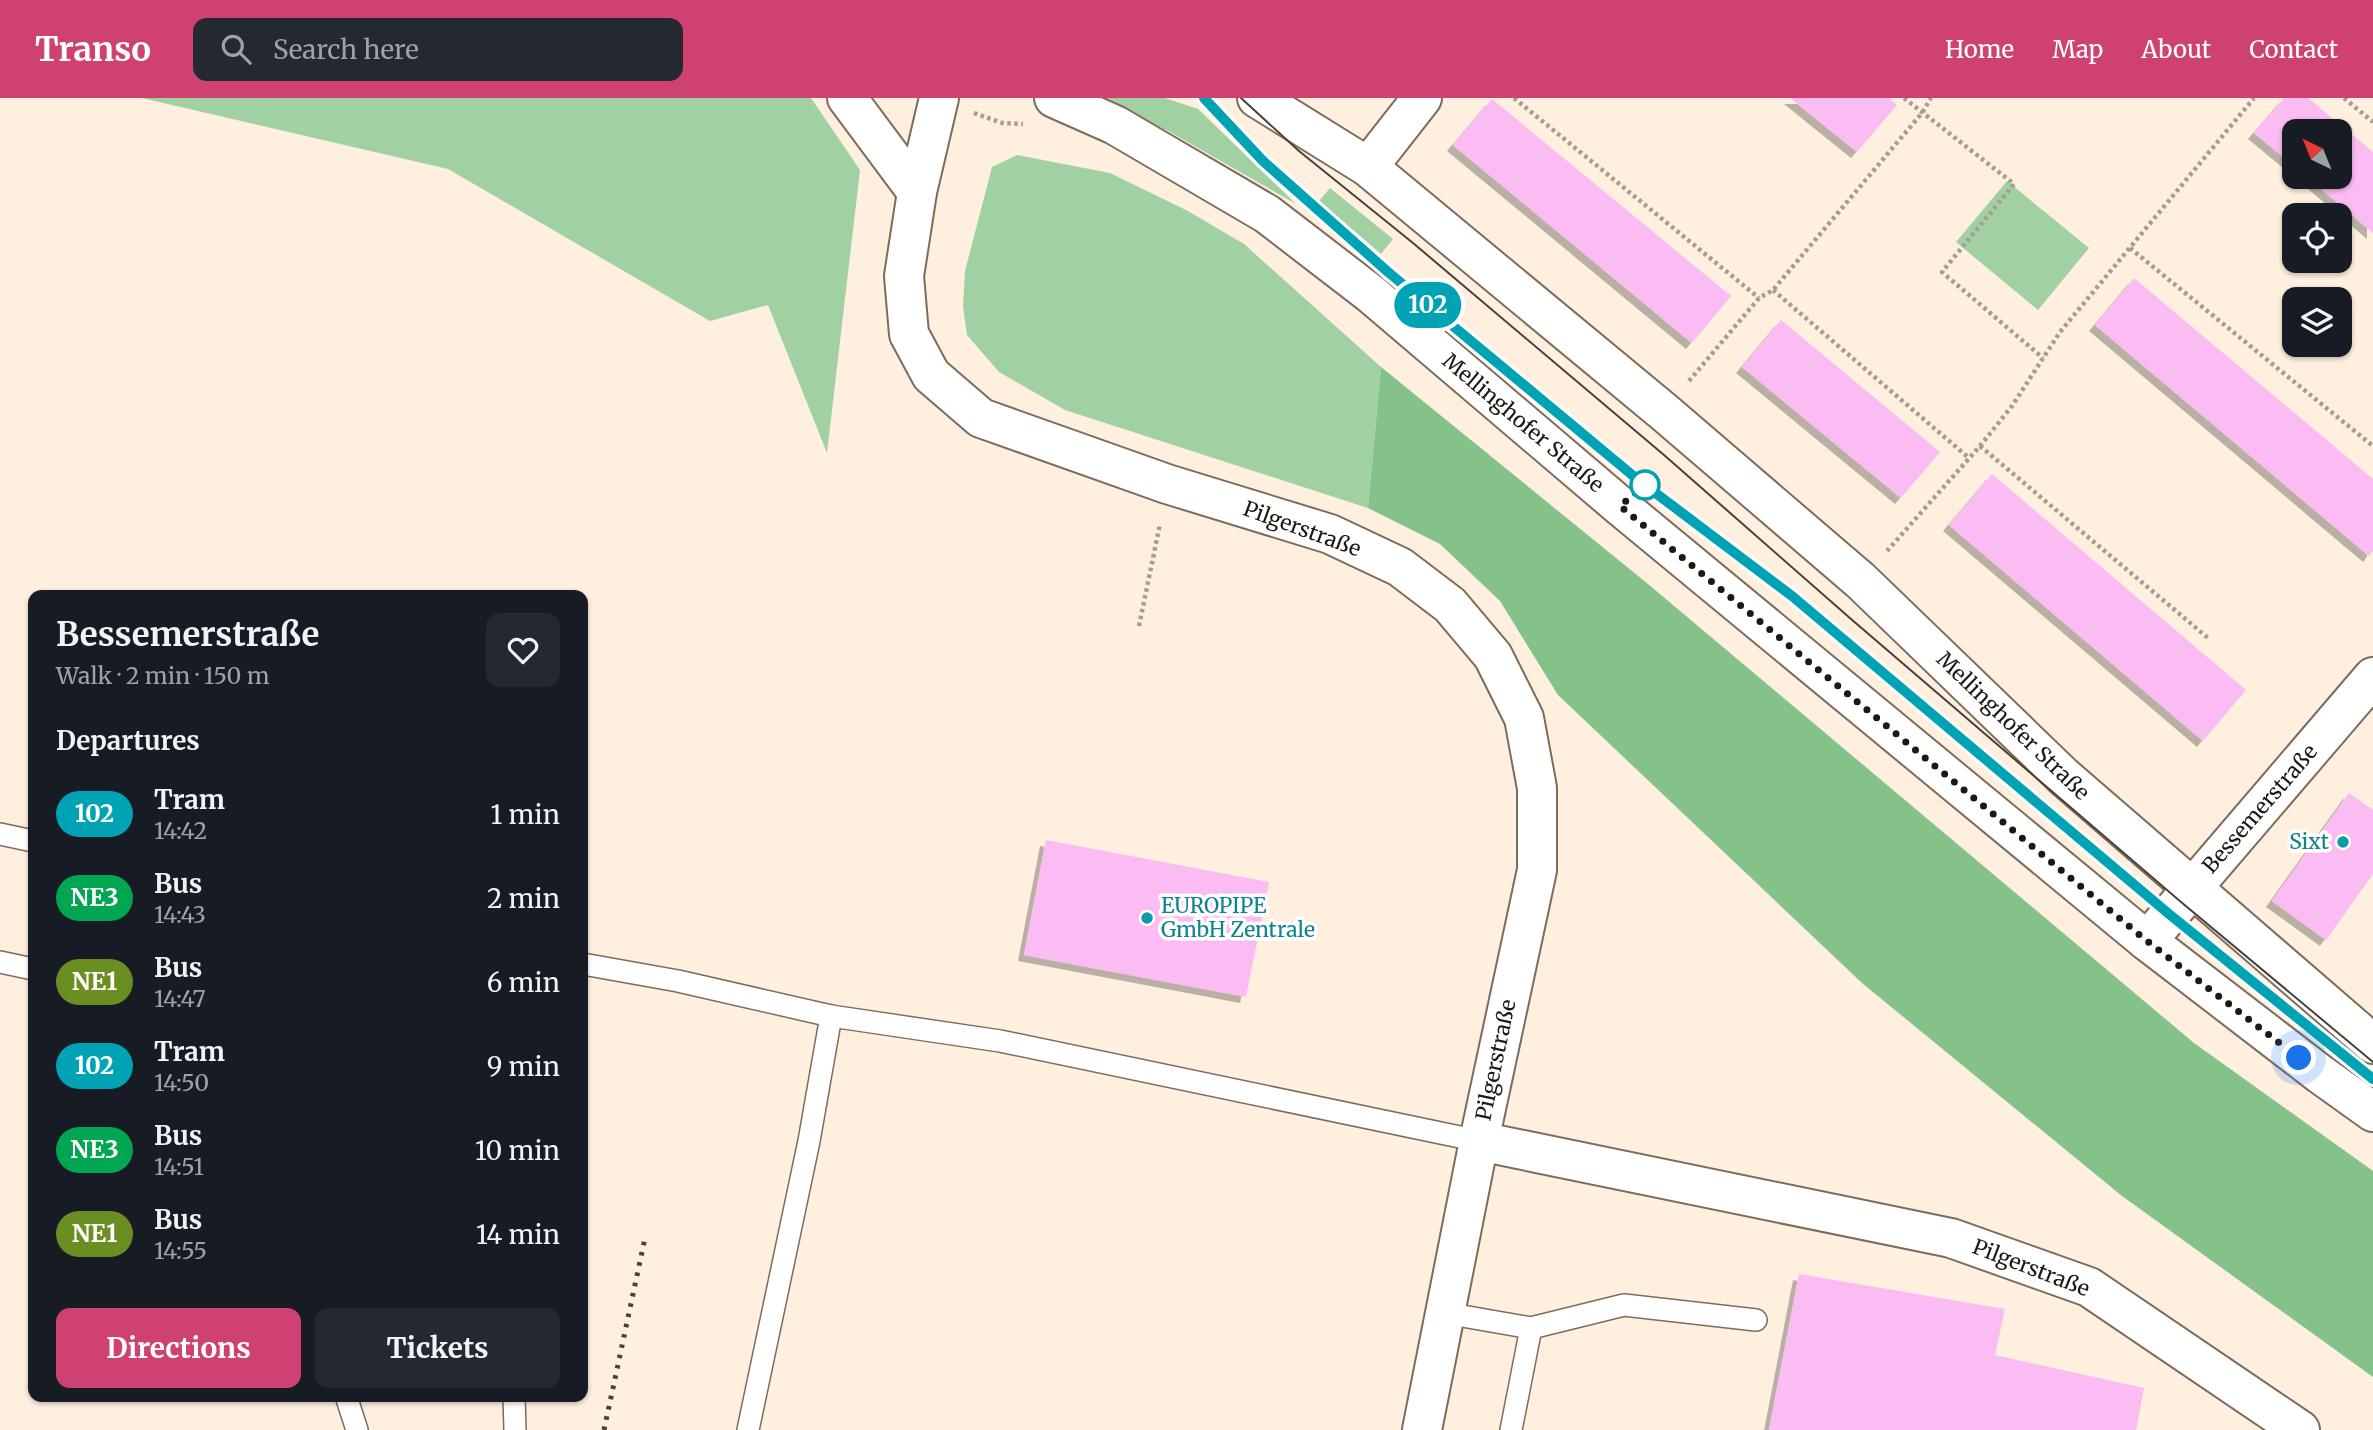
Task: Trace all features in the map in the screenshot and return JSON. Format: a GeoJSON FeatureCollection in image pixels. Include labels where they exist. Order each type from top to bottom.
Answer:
{"type":"FeatureCollection","features":[{"type":"Feature","properties":{"kind":"street"},"geometry":{"type":"LineString","coordinates":[[846,98],[918,192]]}},
{"type":"Feature","properties":{"kind":"street","name":"Pilgerstraße"},"geometry":{"type":"LineString","coordinates":[[939,98],[918,192],[904,276],[909,334],[930,375],[981,418],[1167,484],[1330,534],[1400,567],[1450,605],[1493,656],[1524,718],[1537,788],[1537,870],[1479,1141],[1422,1430]]}},
{"type":"Feature","properties":{"kind":"street","name":"Mellinghofer Straße"},"geometry":{"type":"LineString","coordinates":[[1054,98],[1115,125],[1267,214],[1371,294],[1631,515],[2147,941],[2373,1112]]}},
{"type":"Feature","properties":{"kind":"street","name":"Mellinghofer Straße"},"geometry":{"type":"LineString","coordinates":[[1257,98],[1368,167],[1664,412],[1861,581],[2063,776],[2373,1044]]}},
{"type":"Feature","properties":{"kind":"street"},"geometry":{"type":"LineString","coordinates":[[1368,167],[1422,98]]}},
{"type":"Feature","properties":{"kind":"street","name":"Bessemerstraße"},"geometry":{"type":"LineString","coordinates":[[2147,941],[2371,682]]}},
{"type":"Feature","properties":{"kind":"street","name":"Pilgerstraße"},"geometry":{"type":"LineString","coordinates":[[1479,1141],[1964,1242],[2089,1287],[2300,1430]]}},
{"type":"Feature","properties":{"kind":"lane"},"geometry":{"type":"LineString","coordinates":[[0,834],[28,840]]}},
{"type":"Feature","properties":{"kind":"lane"},"geometry":{"type":"LineString","coordinates":[[0,962],[28,968]]}},
{"type":"Feature","properties":{"kind":"lane"},"geometry":{"type":"LineString","coordinates":[[588,965],[678,981],[831,1016],[1000,1041],[1479,1141]]}},
{"type":"Feature","properties":{"kind":"lane"},"geometry":{"type":"LineString","coordinates":[[748,1430],[806,1154],[831,1016]]}},
{"type":"Feature","properties":{"kind":"lane"},"geometry":{"type":"LineString","coordinates":[[1445,1313],[1531,1328],[1624,1305],[1756,1320]]}},
{"type":"Feature","properties":{"kind":"lane"},"geometry":{"type":"LineString","coordinates":[[1511,1430],[1531,1328]]}},
{"type":"Feature","properties":{"kind":"lane"},"geometry":{"type":"LineString","coordinates":[[348,1402],[357,1430]]}},
{"type":"Feature","properties":{"kind":"lane"},"geometry":{"type":"LineString","coordinates":[[514,1402],[514,1430]]}},
{"type":"Feature","properties":{"kind":"path"},"geometry":{"type":"LineString","coordinates":[[1514,98],[1759,298]]}},
{"type":"Feature","properties":{"kind":"path"},"geometry":{"type":"LineString","coordinates":[[1904,98],[2014,184],[1942,272],[2043,358]]}},
{"type":"Feature","properties":{"kind":"path"},"geometry":{"type":"LineString","coordinates":[[1664,412],[1759,298],[1773,290],[1922,113],[1931,98]]}},
{"type":"Feature","properties":{"kind":"path"},"geometry":{"type":"LineString","coordinates":[[1861,581],[1980,446],[2012,406],[2060,332],[2255,98]]}},
{"type":"Feature","properties":{"kind":"path"},"geometry":{"type":"LineString","coordinates":[[2344,98],[2373,122]]}},
{"type":"Feature","properties":{"kind":"path"},"geometry":{"type":"LineString","coordinates":[[2130,248],[2373,446]]}},
{"type":"Feature","properties":{"kind":"path"},"geometry":{"type":"LineString","coordinates":[[1773,290],[1969,458]]}},
{"type":"Feature","properties":{"kind":"path"},"geometry":{"type":"LineString","coordinates":[[1980,446],[2208,638]]}},
{"type":"Feature","properties":{"kind":"path"},"geometry":{"type":"LineString","coordinates":[[1139,626],[1167,484]]}},
{"type":"Feature","properties":{"kind":"green space"},"geometry":{"type":"Polygon","coordinates":[[[142,98],[811,98],[860,170],[827,453],[768,305],[710,321],[448,169],[142,98]]]}},
{"type":"Feature","properties":{"kind":"green space"},"geometry":{"type":"Polygon","coordinates":[[[1099,98],[1165,98],[1198,109],[1296,204],[1170,132],[1099,98]]]}},
{"type":"Feature","properties":{"kind":"green space"},"geometry":{"type":"Polygon","coordinates":[[[1017,155],[1110,173],[1188,211],[1244,244],[1381,367],[1368,508],[1065,410],[999,372],[967,335],[963,307],[965,271],[992,167],[1017,155]]]}},
{"type":"Feature","properties":{"kind":"green space"},"geometry":{"type":"Polygon","coordinates":[[[2007,181],[2089,248],[2038,310],[1956,242],[2007,181]]]}},
{"type":"Feature","properties":{"kind":"green space"},"geometry":{"type":"Polygon","coordinates":[[[1330,188],[1393,239],[1381,254],[1319,201],[1330,188]]]}},
{"type":"Feature","properties":{"kind":"green space"},"geometry":{"type":"Polygon","coordinates":[[[1381,367],[1648,584],[2194,1043],[2373,1171],[2373,1377],[2122,1196],[1862,983],[1558,695],[1500,601],[1440,544],[1368,508],[1381,367]]]}},
{"type":"Feature","properties":{"kind":"building"},"geometry":{"type":"Polygon","coordinates":[[[1790,98],[1889,98],[1897,105],[1857,152],[1790,98]]]}},
{"type":"Feature","properties":{"kind":"building"},"geometry":{"type":"Polygon","coordinates":[[[2284,98],[2308,98],[2333,119],[2282,119],[2282,156],[2254,133],[2284,98]]]}},
{"type":"Feature","properties":{"kind":"building"},"geometry":{"type":"Polygon","coordinates":[[[1492,99],[1731,296],[1692,343],[1453,145],[1492,99]]]}},
{"type":"Feature","properties":{"kind":"building"},"geometry":{"type":"Polygon","coordinates":[[[2352,135],[2373,152],[2373,233],[2352,215],[2352,203],[2338,203],[2321,189],[2352,189],[2352,135]]]}},
{"type":"Feature","properties":{"kind":"building"},"geometry":{"type":"Polygon","coordinates":[[[2134,278],[2373,479],[2373,551],[2369,556],[2095,325],[2134,278]]]}},
{"type":"Feature","properties":{"kind":"building"},"geometry":{"type":"Polygon","coordinates":[[[1781,320],[1940,452],[1901,498],[1742,367],[1781,320]]]}},
{"type":"Feature","properties":{"kind":"building"},"geometry":{"type":"Polygon","coordinates":[[[1992,474],[2246,690],[2203,741],[1949,525],[1992,474]]]}},
{"type":"Feature","properties":{"kind":"building","name":"Sixt"},"geometry":{"type":"Polygon","coordinates":[[[2349,793],[2373,810],[2373,874],[2326,940],[2272,901],[2349,793]]]}},
{"type":"Feature","properties":{"kind":"building","name":"EUROPIPE GmbH Zentrale"},"geometry":{"type":"Polygon","coordinates":[[[1046,840],[1269,882],[1246,997],[1024,955],[1046,840]]]}},
{"type":"Feature","properties":{"kind":"building"},"geometry":{"type":"Polygon","coordinates":[[[1799,1274],[2005,1309],[1995,1355],[2144,1388],[2136,1430],[1769,1430],[1799,1274]]]}},
{"type":"Feature","properties":{"kind":"tram line"},"geometry":{"type":"LineString","coordinates":[[1204,98],[1263,161],[1388,273],[1637,479],[1792,596],[2169,914],[2373,1079]]}},
{"type":"Feature","properties":{"kind":"tram line","name":"102"},"geometry":{"type":"LineString","coordinates":[[1204,98],[1263,161],[1388,272],[1637,479],[1792,596],[2169,914],[2373,1079]]}},
{"type":"Feature","properties":{"kind":"tram line"},"geometry":{"type":"LineString","coordinates":[[1241,98],[1299,151],[1413,243],[1664,455],[2181,902],[2373,1062]]}},
{"type":"Feature","properties":{"kind":"railway"},"geometry":{"type":"LineString","coordinates":[[604,1430],[645,1238]]}},
{"type":"Feature","properties":{"kind":"place","name":"Sixt"},"geometry":{"type":"Point","coordinates":[2343,842]}},
{"type":"Feature","properties":{"kind":"place","name":"EUROPIPE GmbH Zentrale"},"geometry":{"type":"Point","coordinates":[1147,918]}},
{"type":"Feature","properties":{"kind":"route"},"geometry":{"type":"LineString","coordinates":[[1645,485],[1620,506],[2147,941],[2299,1058]]}}]}
